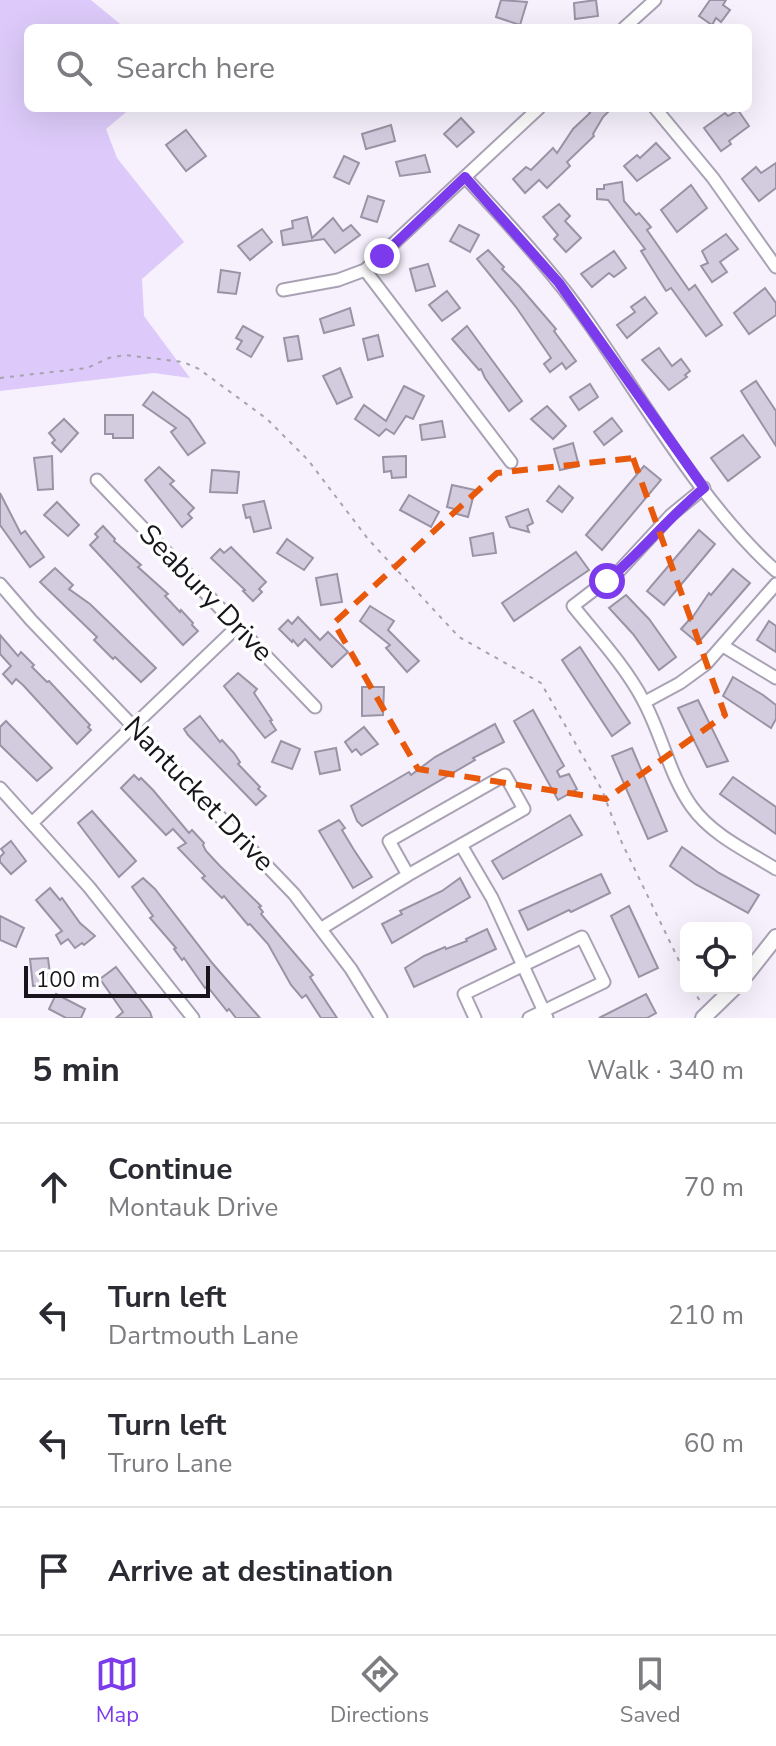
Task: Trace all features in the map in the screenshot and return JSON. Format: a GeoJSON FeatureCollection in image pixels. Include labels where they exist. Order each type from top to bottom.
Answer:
{"type":"FeatureCollection","features":[{"type":"Feature","properties":{"kind":"street"},"geometry":{"type":"LineString","coordinates":[[628,24],[655,0]]}},
{"type":"Feature","properties":{"kind":"street"},"geometry":{"type":"LineString","coordinates":[[283,290],[338,280],[365,270],[535,112]]}},
{"type":"Feature","properties":{"kind":"street"},"geometry":{"type":"LineString","coordinates":[[658,112],[713,178],[776,267]]}},
{"type":"Feature","properties":{"kind":"street"},"geometry":{"type":"LineString","coordinates":[[465,177],[559,283],[704,488],[741,535],[776,571]]}},
{"type":"Feature","properties":{"kind":"street"},"geometry":{"type":"LineString","coordinates":[[365,270],[511,462]]}},
{"type":"Feature","properties":{"kind":"street","name":"Seabury Drive"},"geometry":{"type":"LineString","coordinates":[[97,480],[315,707]]}},
{"type":"Feature","properties":{"kind":"street"},"geometry":{"type":"LineString","coordinates":[[704,488],[671,515],[620,570],[573,606],[645,702],[676,777],[693,809],[726,839],[776,869]]}},
{"type":"Feature","properties":{"kind":"street","name":"Nantucket Drive"},"geometry":{"type":"LineString","coordinates":[[0,584],[264,862],[322,928],[381,1018]]}},
{"type":"Feature","properties":{"kind":"street"},"geometry":{"type":"LineString","coordinates":[[645,702],[693,674],[723,646],[776,584]]}},
{"type":"Feature","properties":{"kind":"street"},"geometry":{"type":"LineString","coordinates":[[32,823],[238,626]]}},
{"type":"Feature","properties":{"kind":"street"},"geometry":{"type":"LineString","coordinates":[[723,646],[776,678]]}},
{"type":"Feature","properties":{"kind":"street"},"geometry":{"type":"LineString","coordinates":[[322,928],[524,809],[505,775],[389,841],[408,875]]}},
{"type":"Feature","properties":{"kind":"street"},"geometry":{"type":"LineString","coordinates":[[0,788],[89,887],[193,1018]]}},
{"type":"Feature","properties":{"kind":"street"},"geometry":{"type":"LineString","coordinates":[[461,845],[492,898],[546,1014]]}},
{"type":"Feature","properties":{"kind":"street"},"geometry":{"type":"LineString","coordinates":[[475,1018],[464,994],[582,937],[604,982],[546,1014],[529,1018]]}},
{"type":"Feature","properties":{"kind":"street"},"geometry":{"type":"LineString","coordinates":[[752,967],[776,937]]}},
{"type":"Feature","properties":{"kind":"street"},"geometry":{"type":"LineString","coordinates":[[703,1018],[728,994]]}},
{"type":"Feature","properties":{"kind":"path"},"geometry":{"type":"LineString","coordinates":[[0,378],[87,368],[125,355],[183,362],[199,369],[267,419],[308,460],[387,561],[459,637],[541,683],[602,790],[622,843],[680,963]]}},
{"type":"Feature","properties":{"kind":"highlighted area"},"geometry":{"type":"Polygon","coordinates":[[[633,458],[725,715],[606,799],[418,769],[334,623],[497,473],[633,458]]]}},
{"type":"Feature","properties":{"kind":"shaded area"},"geometry":{"type":"Polygon","coordinates":[[[0,0],[91,0],[120,24],[24,24],[24,112],[126,112],[106,129],[117,158],[184,242],[142,279],[144,316],[190,378],[154,373],[0,391],[0,0]]]}},
{"type":"Feature","properties":{"kind":"building"},"geometry":{"type":"Polygon","coordinates":[[[501,0],[527,2],[520,24],[496,17],[501,0]]]}},
{"type":"Feature","properties":{"kind":"building"},"geometry":{"type":"Polygon","coordinates":[[[596,0],[598,16],[575,19],[574,3],[596,0]]]}},
{"type":"Feature","properties":{"kind":"building"},"geometry":{"type":"Polygon","coordinates":[[[710,0],[726,0],[723,5],[730,10],[721,22],[716,18],[713,24],[699,16],[710,0]]]}},
{"type":"Feature","properties":{"kind":"building"},"geometry":{"type":"Polygon","coordinates":[[[608,112],[594,136],[567,162],[570,166],[547,188],[539,180],[525,193],[513,179],[526,167],[531,170],[553,148],[557,153],[573,129],[590,113],[608,112]]]}},
{"type":"Feature","properties":{"kind":"building"},"geometry":{"type":"Polygon","coordinates":[[[739,112],[749,126],[721,151],[704,128],[725,113],[728,116],[739,112]]]}},
{"type":"Feature","properties":{"kind":"building"},"geometry":{"type":"Polygon","coordinates":[[[461,118],[474,132],[457,147],[444,134],[461,118]]]}},
{"type":"Feature","properties":{"kind":"building"},"geometry":{"type":"Polygon","coordinates":[[[391,125],[395,141],[366,149],[362,134],[391,125]]]}},
{"type":"Feature","properties":{"kind":"building"},"geometry":{"type":"Polygon","coordinates":[[[186,130],[206,156],[186,171],[166,145],[186,130]]]}},
{"type":"Feature","properties":{"kind":"building"},"geometry":{"type":"Polygon","coordinates":[[[656,143],[670,158],[637,181],[624,166],[637,155],[640,158],[656,143]]]}},
{"type":"Feature","properties":{"kind":"building"},"geometry":{"type":"Polygon","coordinates":[[[425,155],[430,172],[400,176],[396,162],[425,155]]]}},
{"type":"Feature","properties":{"kind":"building"},"geometry":{"type":"Polygon","coordinates":[[[344,156],[359,163],[349,184],[334,177],[344,156]]]}},
{"type":"Feature","properties":{"kind":"building"},"geometry":{"type":"Polygon","coordinates":[[[776,163],[776,188],[759,201],[742,179],[756,167],[761,173],[776,163]]]}},
{"type":"Feature","properties":{"kind":"building"},"geometry":{"type":"Polygon","coordinates":[[[622,182],[624,201],[651,227],[647,230],[689,290],[695,285],[722,325],[706,336],[671,288],[666,291],[641,251],[645,249],[608,200],[597,199],[597,189],[622,182]]]}},
{"type":"Feature","properties":{"kind":"building"},"geometry":{"type":"Polygon","coordinates":[[[691,185],[707,208],[677,232],[661,210],[691,185]]]}},
{"type":"Feature","properties":{"kind":"building"},"geometry":{"type":"Polygon","coordinates":[[[368,196],[384,201],[377,222],[361,217],[368,196]]]}},
{"type":"Feature","properties":{"kind":"building"},"geometry":{"type":"Polygon","coordinates":[[[559,204],[570,216],[565,221],[581,238],[566,252],[554,239],[558,235],[543,217],[559,204]]]}},
{"type":"Feature","properties":{"kind":"building"},"geometry":{"type":"Polygon","coordinates":[[[307,217],[312,238],[333,218],[343,231],[351,225],[360,235],[335,253],[324,239],[283,245],[281,231],[293,228],[292,221],[307,217]]]}},
{"type":"Feature","properties":{"kind":"building"},"geometry":{"type":"Polygon","coordinates":[[[459,225],[479,235],[470,252],[450,241],[459,225]]]}},
{"type":"Feature","properties":{"kind":"building"},"geometry":{"type":"Polygon","coordinates":[[[262,229],[272,242],[250,260],[238,246],[262,229]]]}},
{"type":"Feature","properties":{"kind":"building"},"geometry":{"type":"Polygon","coordinates":[[[726,234],[738,249],[720,262],[727,272],[712,282],[701,266],[708,263],[702,251],[726,234]]]}},
{"type":"Feature","properties":{"kind":"building"},"geometry":{"type":"Polygon","coordinates":[[[488,250],[556,329],[554,331],[576,361],[566,369],[562,363],[550,372],[544,364],[551,358],[516,307],[477,259],[488,250]]]}},
{"type":"Feature","properties":{"kind":"building"},"geometry":{"type":"Polygon","coordinates":[[[614,251],[626,268],[614,277],[609,273],[592,287],[581,274],[614,251]]]}},
{"type":"Feature","properties":{"kind":"building"},"geometry":{"type":"Polygon","coordinates":[[[428,264],[435,286],[416,291],[410,269],[428,264]]]}},
{"type":"Feature","properties":{"kind":"building"},"geometry":{"type":"Polygon","coordinates":[[[221,270],[240,273],[236,294],[218,292],[221,270]]]}},
{"type":"Feature","properties":{"kind":"building"},"geometry":{"type":"Polygon","coordinates":[[[765,288],[776,303],[776,315],[749,334],[734,313],[765,288]]]}},
{"type":"Feature","properties":{"kind":"building"},"geometry":{"type":"Polygon","coordinates":[[[447,291],[460,308],[442,321],[429,305],[447,291]]]}},
{"type":"Feature","properties":{"kind":"building"},"geometry":{"type":"Polygon","coordinates":[[[645,297],[657,313],[627,338],[617,325],[635,312],[631,307],[645,297]]]}},
{"type":"Feature","properties":{"kind":"building"},"geometry":{"type":"Polygon","coordinates":[[[350,308],[354,325],[324,333],[320,319],[350,308]]]}},
{"type":"Feature","properties":{"kind":"building"},"geometry":{"type":"Polygon","coordinates":[[[243,326],[263,337],[251,357],[237,349],[242,341],[236,338],[243,326]]]}},
{"type":"Feature","properties":{"kind":"building"},"geometry":{"type":"Polygon","coordinates":[[[467,326],[522,401],[509,411],[481,369],[452,339],[467,326]]]}},
{"type":"Feature","properties":{"kind":"building"},"geometry":{"type":"Polygon","coordinates":[[[378,335],[383,356],[368,360],[363,339],[378,335]]]}},
{"type":"Feature","properties":{"kind":"building"},"geometry":{"type":"Polygon","coordinates":[[[298,336],[302,359],[288,361],[284,338],[298,336]]]}},
{"type":"Feature","properties":{"kind":"building"},"geometry":{"type":"Polygon","coordinates":[[[659,348],[672,366],[681,359],[690,371],[685,375],[687,377],[669,390],[642,360],[659,348]]]}},
{"type":"Feature","properties":{"kind":"building"},"geometry":{"type":"Polygon","coordinates":[[[340,368],[352,397],[337,404],[323,376],[340,368]]]}},
{"type":"Feature","properties":{"kind":"building"},"geometry":{"type":"Polygon","coordinates":[[[756,381],[776,411],[776,446],[741,391],[756,381]]]}},
{"type":"Feature","properties":{"kind":"building"},"geometry":{"type":"Polygon","coordinates":[[[590,384],[598,397],[579,410],[570,397],[590,384]]]}},
{"type":"Feature","properties":{"kind":"building"},"geometry":{"type":"Polygon","coordinates":[[[404,386],[424,396],[413,419],[406,416],[394,434],[386,429],[379,436],[355,419],[364,405],[386,421],[404,386]]]}},
{"type":"Feature","properties":{"kind":"building"},"geometry":{"type":"Polygon","coordinates":[[[153,392],[189,419],[205,443],[188,455],[171,432],[176,428],[143,405],[153,392]]]}},
{"type":"Feature","properties":{"kind":"building"},"geometry":{"type":"Polygon","coordinates":[[[547,406],[566,426],[553,439],[531,419],[547,406]]]}},
{"type":"Feature","properties":{"kind":"building"},"geometry":{"type":"Polygon","coordinates":[[[105,415],[133,415],[133,438],[113,438],[113,434],[105,434],[105,415]]]}},
{"type":"Feature","properties":{"kind":"building"},"geometry":{"type":"Polygon","coordinates":[[[612,418],[622,431],[604,445],[594,432],[612,418]]]}},
{"type":"Feature","properties":{"kind":"building"},"geometry":{"type":"Polygon","coordinates":[[[64,419],[78,433],[61,452],[52,443],[55,440],[49,433],[64,419]]]}},
{"type":"Feature","properties":{"kind":"building"},"geometry":{"type":"Polygon","coordinates":[[[442,421],[445,437],[422,440],[420,425],[442,421]]]}},
{"type":"Feature","properties":{"kind":"building"},"geometry":{"type":"Polygon","coordinates":[[[743,435],[760,457],[728,481],[711,458],[743,435]]]}},
{"type":"Feature","properties":{"kind":"building"},"geometry":{"type":"Polygon","coordinates":[[[573,443],[579,466],[560,470],[554,449],[573,443]]]}},
{"type":"Feature","properties":{"kind":"building"},"geometry":{"type":"Polygon","coordinates":[[[52,456],[53,489],[38,490],[34,458],[52,456]]]}},
{"type":"Feature","properties":{"kind":"building"},"geometry":{"type":"Polygon","coordinates":[[[406,456],[406,477],[392,478],[391,471],[384,472],[383,457],[406,456]]]}},
{"type":"Feature","properties":{"kind":"building"},"geometry":{"type":"Polygon","coordinates":[[[644,466],[661,480],[602,550],[586,535],[644,466]]]}},
{"type":"Feature","properties":{"kind":"building"},"geometry":{"type":"Polygon","coordinates":[[[159,467],[174,481],[170,484],[194,508],[188,514],[192,518],[182,527],[145,480],[159,467]]]}},
{"type":"Feature","properties":{"kind":"building"},"geometry":{"type":"Polygon","coordinates":[[[212,470],[239,472],[237,493],[210,492],[212,470]]]}},
{"type":"Feature","properties":{"kind":"building"},"geometry":{"type":"Polygon","coordinates":[[[452,485],[475,490],[468,517],[447,507],[452,485]]]}},
{"type":"Feature","properties":{"kind":"building"},"geometry":{"type":"Polygon","coordinates":[[[559,486],[573,498],[562,512],[547,501],[559,486]]]}},
{"type":"Feature","properties":{"kind":"building"},"geometry":{"type":"Polygon","coordinates":[[[0,493],[21,534],[25,531],[44,557],[30,567],[0,525],[0,493]]]}},
{"type":"Feature","properties":{"kind":"building"},"geometry":{"type":"Polygon","coordinates":[[[409,495],[439,512],[431,527],[400,510],[409,495]]]}},
{"type":"Feature","properties":{"kind":"building"},"geometry":{"type":"Polygon","coordinates":[[[264,501],[271,528],[254,532],[243,505],[264,501]]]}},
{"type":"Feature","properties":{"kind":"building"},"geometry":{"type":"Polygon","coordinates":[[[57,502],[79,525],[68,536],[44,515],[57,502]]]}},
{"type":"Feature","properties":{"kind":"building"},"geometry":{"type":"Polygon","coordinates":[[[528,509],[533,523],[527,526],[529,532],[510,527],[506,517],[528,509]]]}},
{"type":"Feature","properties":{"kind":"building"},"geometry":{"type":"Polygon","coordinates":[[[103,526],[193,623],[198,631],[183,645],[90,545],[103,526]]]}},
{"type":"Feature","properties":{"kind":"building"},"geometry":{"type":"Polygon","coordinates":[[[699,530],[715,544],[664,605],[647,591],[699,530]]]}},
{"type":"Feature","properties":{"kind":"building"},"geometry":{"type":"Polygon","coordinates":[[[493,533],[496,553],[473,556],[470,538],[493,533]]]}},
{"type":"Feature","properties":{"kind":"building"},"geometry":{"type":"Polygon","coordinates":[[[287,539],[313,558],[304,570],[277,553],[287,539]]]}},
{"type":"Feature","properties":{"kind":"building"},"geometry":{"type":"Polygon","coordinates":[[[231,547],[266,582],[253,601],[211,558],[220,549],[224,553],[231,547]]]}},
{"type":"Feature","properties":{"kind":"building"},"geometry":{"type":"Polygon","coordinates":[[[576,552],[589,570],[514,621],[502,603],[576,552]]]}},
{"type":"Feature","properties":{"kind":"building"},"geometry":{"type":"Polygon","coordinates":[[[55,568],[73,585],[69,589],[90,604],[156,668],[141,682],[115,657],[113,659],[94,640],[97,637],[40,582],[55,568]]]}},
{"type":"Feature","properties":{"kind":"building"},"geometry":{"type":"Polygon","coordinates":[[[733,569],[750,583],[698,643],[681,629],[709,593],[711,595],[733,569]]]}},
{"type":"Feature","properties":{"kind":"building"},"geometry":{"type":"Polygon","coordinates":[[[337,574],[342,602],[321,605],[316,578],[337,574]]]}},
{"type":"Feature","properties":{"kind":"building"},"geometry":{"type":"Polygon","coordinates":[[[626,595],[649,619],[676,657],[659,670],[609,608],[626,595]]]}},
{"type":"Feature","properties":{"kind":"building"},"geometry":{"type":"Polygon","coordinates":[[[370,606],[394,621],[388,630],[419,661],[407,672],[386,648],[390,645],[360,621],[370,606]]]}},
{"type":"Feature","properties":{"kind":"building"},"geometry":{"type":"Polygon","coordinates":[[[298,617],[320,640],[328,632],[348,652],[332,667],[305,639],[298,646],[292,642],[279,629],[288,620],[292,624],[298,617]]]}},
{"type":"Feature","properties":{"kind":"building"},"geometry":{"type":"Polygon","coordinates":[[[769,621],[776,626],[776,652],[757,640],[769,621]]]}},
{"type":"Feature","properties":{"kind":"building"},"geometry":{"type":"Polygon","coordinates":[[[0,635],[18,656],[21,652],[34,665],[32,667],[90,725],[91,730],[77,744],[23,685],[16,679],[12,684],[3,674],[11,666],[0,654],[0,635]]]}},
{"type":"Feature","properties":{"kind":"building"},"geometry":{"type":"Polygon","coordinates":[[[580,647],[630,723],[612,736],[562,660],[580,647]]]}},
{"type":"Feature","properties":{"kind":"building"},"geometry":{"type":"Polygon","coordinates":[[[238,673],[257,689],[254,693],[272,720],[276,730],[265,738],[224,686],[238,673]]]}},
{"type":"Feature","properties":{"kind":"building"},"geometry":{"type":"Polygon","coordinates":[[[733,677],[776,705],[776,719],[771,728],[723,696],[733,677]]]}},
{"type":"Feature","properties":{"kind":"building"},"geometry":{"type":"Polygon","coordinates":[[[362,687],[384,687],[383,715],[362,716],[362,687]]]}},
{"type":"Feature","properties":{"kind":"building"},"geometry":{"type":"Polygon","coordinates":[[[698,700],[728,761],[707,767],[678,708],[698,700]]]}},
{"type":"Feature","properties":{"kind":"building"},"geometry":{"type":"Polygon","coordinates":[[[533,710],[564,766],[557,771],[560,777],[569,774],[577,789],[558,800],[514,721],[533,710]]]}},
{"type":"Feature","properties":{"kind":"building"},"geometry":{"type":"Polygon","coordinates":[[[200,716],[220,742],[222,740],[234,753],[240,762],[238,764],[266,796],[256,805],[184,729],[200,716]]]}},
{"type":"Feature","properties":{"kind":"building"},"geometry":{"type":"Polygon","coordinates":[[[6,721],[52,768],[37,781],[0,745],[0,727],[6,721]]]}},
{"type":"Feature","properties":{"kind":"building"},"geometry":{"type":"Polygon","coordinates":[[[495,724],[504,742],[362,826],[357,821],[351,806],[409,772],[411,775],[435,757],[495,724]]]}},
{"type":"Feature","properties":{"kind":"building"},"geometry":{"type":"Polygon","coordinates":[[[364,727],[378,744],[361,755],[356,749],[352,752],[345,742],[364,727]]]}},
{"type":"Feature","properties":{"kind":"building"},"geometry":{"type":"Polygon","coordinates":[[[281,741],[300,749],[292,769],[272,762],[281,741]]]}},
{"type":"Feature","properties":{"kind":"building"},"geometry":{"type":"Polygon","coordinates":[[[336,748],[340,770],[320,774],[315,752],[336,748]]]}},
{"type":"Feature","properties":{"kind":"building"},"geometry":{"type":"Polygon","coordinates":[[[632,748],[667,831],[648,839],[612,756],[632,748]]]}},
{"type":"Feature","properties":{"kind":"building"},"geometry":{"type":"Polygon","coordinates":[[[134,775],[153,790],[189,833],[192,830],[204,843],[206,851],[261,906],[261,914],[313,975],[310,977],[337,1018],[321,1018],[306,995],[302,998],[268,944],[224,896],[222,898],[202,878],[205,876],[178,848],[186,843],[173,829],[166,835],[121,788],[134,775]]]}},
{"type":"Feature","properties":{"kind":"building"},"geometry":{"type":"Polygon","coordinates":[[[733,777],[776,807],[776,834],[720,794],[733,777]]]}},
{"type":"Feature","properties":{"kind":"building"},"geometry":{"type":"Polygon","coordinates":[[[92,811],[136,861],[119,877],[78,823],[92,811]]]}},
{"type":"Feature","properties":{"kind":"building"},"geometry":{"type":"Polygon","coordinates":[[[570,815],[582,835],[503,879],[492,861],[570,815]]]}},
{"type":"Feature","properties":{"kind":"building"},"geometry":{"type":"Polygon","coordinates":[[[339,820],[345,828],[342,830],[372,877],[353,888],[319,831],[339,820]]]}},
{"type":"Feature","properties":{"kind":"building"},"geometry":{"type":"Polygon","coordinates":[[[11,841],[26,861],[11,874],[0,862],[0,857],[4,853],[1,849],[11,841]]]}},
{"type":"Feature","properties":{"kind":"building"},"geometry":{"type":"Polygon","coordinates":[[[682,847],[719,873],[759,895],[748,913],[695,884],[670,866],[682,847]]]}},
{"type":"Feature","properties":{"kind":"building"},"geometry":{"type":"Polygon","coordinates":[[[601,874],[610,893],[528,930],[519,911],[601,874]]]}},
{"type":"Feature","properties":{"kind":"building"},"geometry":{"type":"Polygon","coordinates":[[[143,878],[260,1018],[236,1018],[207,986],[205,988],[150,918],[153,916],[132,887],[143,878]]]}},
{"type":"Feature","properties":{"kind":"building"},"geometry":{"type":"Polygon","coordinates":[[[460,878],[470,897],[392,943],[382,924],[460,878]]]}},
{"type":"Feature","properties":{"kind":"building"},"geometry":{"type":"Polygon","coordinates":[[[50,888],[95,936],[84,945],[82,943],[75,948],[68,939],[61,944],[56,935],[62,931],[36,900],[50,888]]]}},
{"type":"Feature","properties":{"kind":"building"},"geometry":{"type":"Polygon","coordinates":[[[629,906],[658,968],[639,977],[611,916],[629,906]]]}},
{"type":"Feature","properties":{"kind":"building"},"geometry":{"type":"Polygon","coordinates":[[[0,916],[24,928],[16,947],[0,940],[0,916]]]}},
{"type":"Feature","properties":{"kind":"building"},"geometry":{"type":"Polygon","coordinates":[[[487,929],[496,949],[414,987],[405,968],[424,956],[467,941],[487,929]]]}},
{"type":"Feature","properties":{"kind":"building"},"geometry":{"type":"Polygon","coordinates":[[[48,958],[54,984],[33,986],[30,959],[48,958]]]}},
{"type":"Feature","properties":{"kind":"building"},"geometry":{"type":"Polygon","coordinates":[[[116,967],[152,1018],[116,1018],[123,1012],[100,979],[116,967]]]}},
{"type":"Feature","properties":{"kind":"building"},"geometry":{"type":"Polygon","coordinates":[[[56,994],[85,1009],[81,1018],[66,1018],[49,1009],[56,994]]]}},
{"type":"Feature","properties":{"kind":"building"},"geometry":{"type":"Polygon","coordinates":[[[646,994],[656,1013],[647,1018],[599,1018],[646,994]]]}},
{"type":"Feature","properties":{"kind":"route"},"geometry":{"type":"LineString","coordinates":[[382,256],[465,177],[559,283],[704,488],[671,515],[632,559],[607,581]]}}]}
